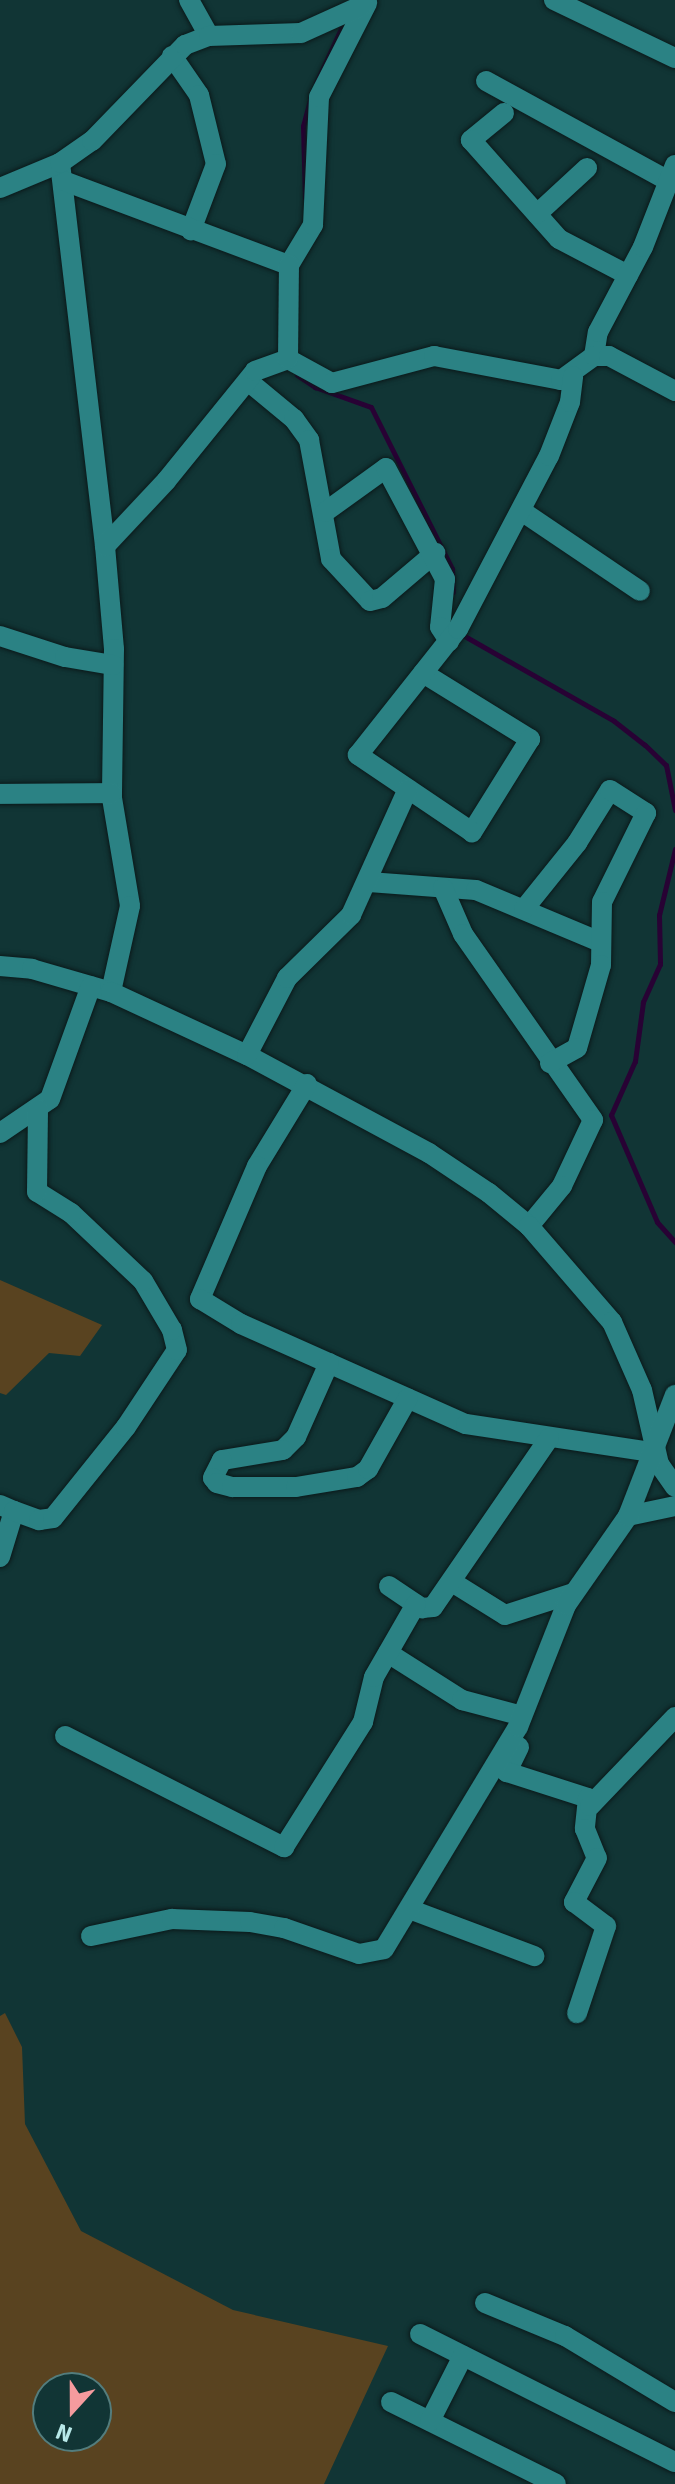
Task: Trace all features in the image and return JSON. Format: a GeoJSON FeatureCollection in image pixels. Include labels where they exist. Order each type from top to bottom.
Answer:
{"type":"FeatureCollection","features":[{"type":"Feature","properties":{"kind":"street"},"geometry":{"type":"LineString","coordinates":[[189,0],[209,36]]}},
{"type":"Feature","properties":{"kind":"street"},"geometry":{"type":"LineString","coordinates":[[554,0],[675,58]]}},
{"type":"Feature","properties":{"kind":"street"},"geometry":{"type":"LineString","coordinates":[[0,188],[62,172],[185,45],[209,36],[301,33],[346,17],[369,1]]}},
{"type":"Feature","properties":{"kind":"street"},"geometry":{"type":"LineString","coordinates":[[288,359],[289,265],[313,225],[319,97],[369,1]]}},
{"type":"Feature","properties":{"kind":"street"},"geometry":{"type":"LineString","coordinates":[[172,56],[199,95],[216,164],[191,230]]}},
{"type":"Feature","properties":{"kind":"street"},"geometry":{"type":"LineString","coordinates":[[105,546],[248,381],[269,362],[288,359],[332,383],[434,356],[561,380],[573,376],[594,356],[598,332],[628,275],[672,173],[486,81]]}},
{"type":"Feature","properties":{"kind":"street"},"geometry":{"type":"LineString","coordinates":[[504,113],[471,140],[559,239],[628,275]]}},
{"type":"Feature","properties":{"kind":"street"},"geometry":{"type":"LineString","coordinates":[[537,214],[587,168]]}},
{"type":"Feature","properties":{"kind":"street"},"geometry":{"type":"LineString","coordinates":[[62,172],[191,230],[289,265]]}},
{"type":"Feature","properties":{"kind":"street"},"geometry":{"type":"LineString","coordinates":[[62,172],[105,546],[113,665],[112,793],[130,906],[111,992]]}},
{"type":"Feature","properties":{"kind":"street"},"geometry":{"type":"LineString","coordinates":[[594,356],[609,356],[675,391]]}},
{"type":"Feature","properties":{"kind":"street"},"geometry":{"type":"LineString","coordinates":[[423,673],[530,739],[472,832],[358,755],[423,673],[449,641],[523,512],[570,402],[573,376]]}},
{"type":"Feature","properties":{"kind":"street"},"geometry":{"type":"LineString","coordinates":[[248,381],[294,419],[309,440],[325,512],[331,559],[370,601],[382,598],[435,553]]}},
{"type":"Feature","properties":{"kind":"street"},"geometry":{"type":"LineString","coordinates":[[325,512],[386,468],[435,553],[445,579],[440,627],[449,641]]}},
{"type":"Feature","properties":{"kind":"street"},"geometry":{"type":"LineString","coordinates":[[523,512],[640,591]]}},
{"type":"Feature","properties":{"kind":"street"},"geometry":{"type":"LineString","coordinates":[[0,636],[65,657],[113,665]]}},
{"type":"Feature","properties":{"kind":"street"},"geometry":{"type":"LineString","coordinates":[[247,1055],[287,978],[351,915],[369,882],[408,789]]}},
{"type":"Feature","properties":{"kind":"street"},"geometry":{"type":"LineString","coordinates":[[524,909],[577,843],[610,790],[646,813],[602,902],[598,941],[601,965],[577,1048],[550,1063]]}},
{"type":"Feature","properties":{"kind":"street"},"geometry":{"type":"LineString","coordinates":[[0,794],[112,793]]}},
{"type":"Feature","properties":{"kind":"street"},"geometry":{"type":"LineString","coordinates":[[369,882],[476,890],[598,941]]}},
{"type":"Feature","properties":{"kind":"street"},"geometry":{"type":"LineString","coordinates":[[443,888],[463,934],[550,1063],[593,1120],[592,1129],[562,1186],[529,1226]]}},
{"type":"Feature","properties":{"kind":"street"},"geometry":{"type":"LineString","coordinates":[[0,966],[111,992],[307,1084],[429,1153],[529,1226],[612,1322],[642,1390],[659,1464],[675,1487]]}},
{"type":"Feature","properties":{"kind":"street"},"geometry":{"type":"LineString","coordinates":[[0,1133],[50,1099],[91,986]]}},
{"type":"Feature","properties":{"kind":"street"},"geometry":{"type":"LineString","coordinates":[[307,1084],[257,1166],[200,1299],[241,1324],[466,1424],[549,1438],[654,1447]]}},
{"type":"Feature","properties":{"kind":"street"},"geometry":{"type":"LineString","coordinates":[[0,1557],[7,1508],[39,1520],[53,1518],[126,1427],[177,1350],[172,1330],[143,1281],[71,1213],[37,1192],[38,1109]]}},
{"type":"Feature","properties":{"kind":"street"},"geometry":{"type":"LineString","coordinates":[[329,1363],[296,1437],[283,1450],[222,1460],[213,1478],[217,1483],[296,1487],[357,1477],[368,1469],[408,1398]]}},
{"type":"Feature","properties":{"kind":"street"},"geometry":{"type":"LineString","coordinates":[[91,1936],[172,1919],[250,1922],[371,1955],[384,1949],[518,1725],[573,1593],[628,1516],[675,1395]]}},
{"type":"Feature","properties":{"kind":"street"},"geometry":{"type":"LineString","coordinates":[[389,1586],[416,1604],[433,1607],[549,1438]]}},
{"type":"Feature","properties":{"kind":"street"},"geometry":{"type":"LineString","coordinates":[[628,1516],[675,1506]]}},
{"type":"Feature","properties":{"kind":"street"},"geometry":{"type":"LineString","coordinates":[[452,1582],[505,1615],[573,1593]]}},
{"type":"Feature","properties":{"kind":"street"},"geometry":{"type":"LineString","coordinates":[[65,1736],[284,1847],[363,1722],[366,1695],[416,1604]]}},
{"type":"Feature","properties":{"kind":"street"},"geometry":{"type":"LineString","coordinates":[[388,1653],[462,1700],[518,1725]]}},
{"type":"Feature","properties":{"kind":"street"},"geometry":{"type":"LineString","coordinates":[[577,2013],[606,1926],[574,1902],[597,1858],[585,1829],[590,1806],[675,1717]]}},
{"type":"Feature","properties":{"kind":"street"},"geometry":{"type":"LineString","coordinates":[[518,1725],[521,1744],[507,1772],[583,1794],[590,1806]]}},
{"type":"Feature","properties":{"kind":"street"},"geometry":{"type":"LineString","coordinates":[[409,1909],[534,1956]]}},
{"type":"Feature","properties":{"kind":"street"},"geometry":{"type":"LineString","coordinates":[[485,2303],[565,2336],[675,2402]]}},
{"type":"Feature","properties":{"kind":"street"},"geometry":{"type":"LineString","coordinates":[[420,2334],[675,2462]]}},
{"type":"Feature","properties":{"kind":"street"},"geometry":{"type":"LineString","coordinates":[[430,2421],[463,2356]]}},
{"type":"Feature","properties":{"kind":"street"},"geometry":{"type":"LineString","coordinates":[[391,2402],[556,2484]]}},
{"type":"Feature","properties":{"kind":"shaded area"},"geometry":{"type":"Polygon","coordinates":[[[0,1280],[102,1325],[80,1356],[49,1353],[6,1395],[0,1393],[0,1280]]]}},
{"type":"Feature","properties":{"kind":"shaded area"},"geometry":{"type":"Polygon","coordinates":[[[5,2013],[22,2047],[25,2124],[81,2231],[233,2310],[388,2346],[324,2484],[0,2484],[0,2016],[5,2013]]]}},
{"type":"Feature","properties":{"kind":"waterway"},"geometry":{"type":"LineString","coordinates":[[316,83],[345,20]]}},
{"type":"Feature","properties":{"kind":"waterway"},"geometry":{"type":"LineString","coordinates":[[305,198],[303,126],[311,97]]}},
{"type":"Feature","properties":{"kind":"waterway"},"geometry":{"type":"LineString","coordinates":[[297,375],[315,387],[371,407],[452,569],[453,592]]}},
{"type":"Feature","properties":{"kind":"waterway"},"geometry":{"type":"LineString","coordinates":[[461,634],[614,721],[645,745],[666,765],[675,810]]}},
{"type":"Feature","properties":{"kind":"waterway"},"geometry":{"type":"LineString","coordinates":[[675,849],[659,915],[660,964],[643,1002],[635,1061],[611,1115],[657,1222],[675,1242]]}}]}
